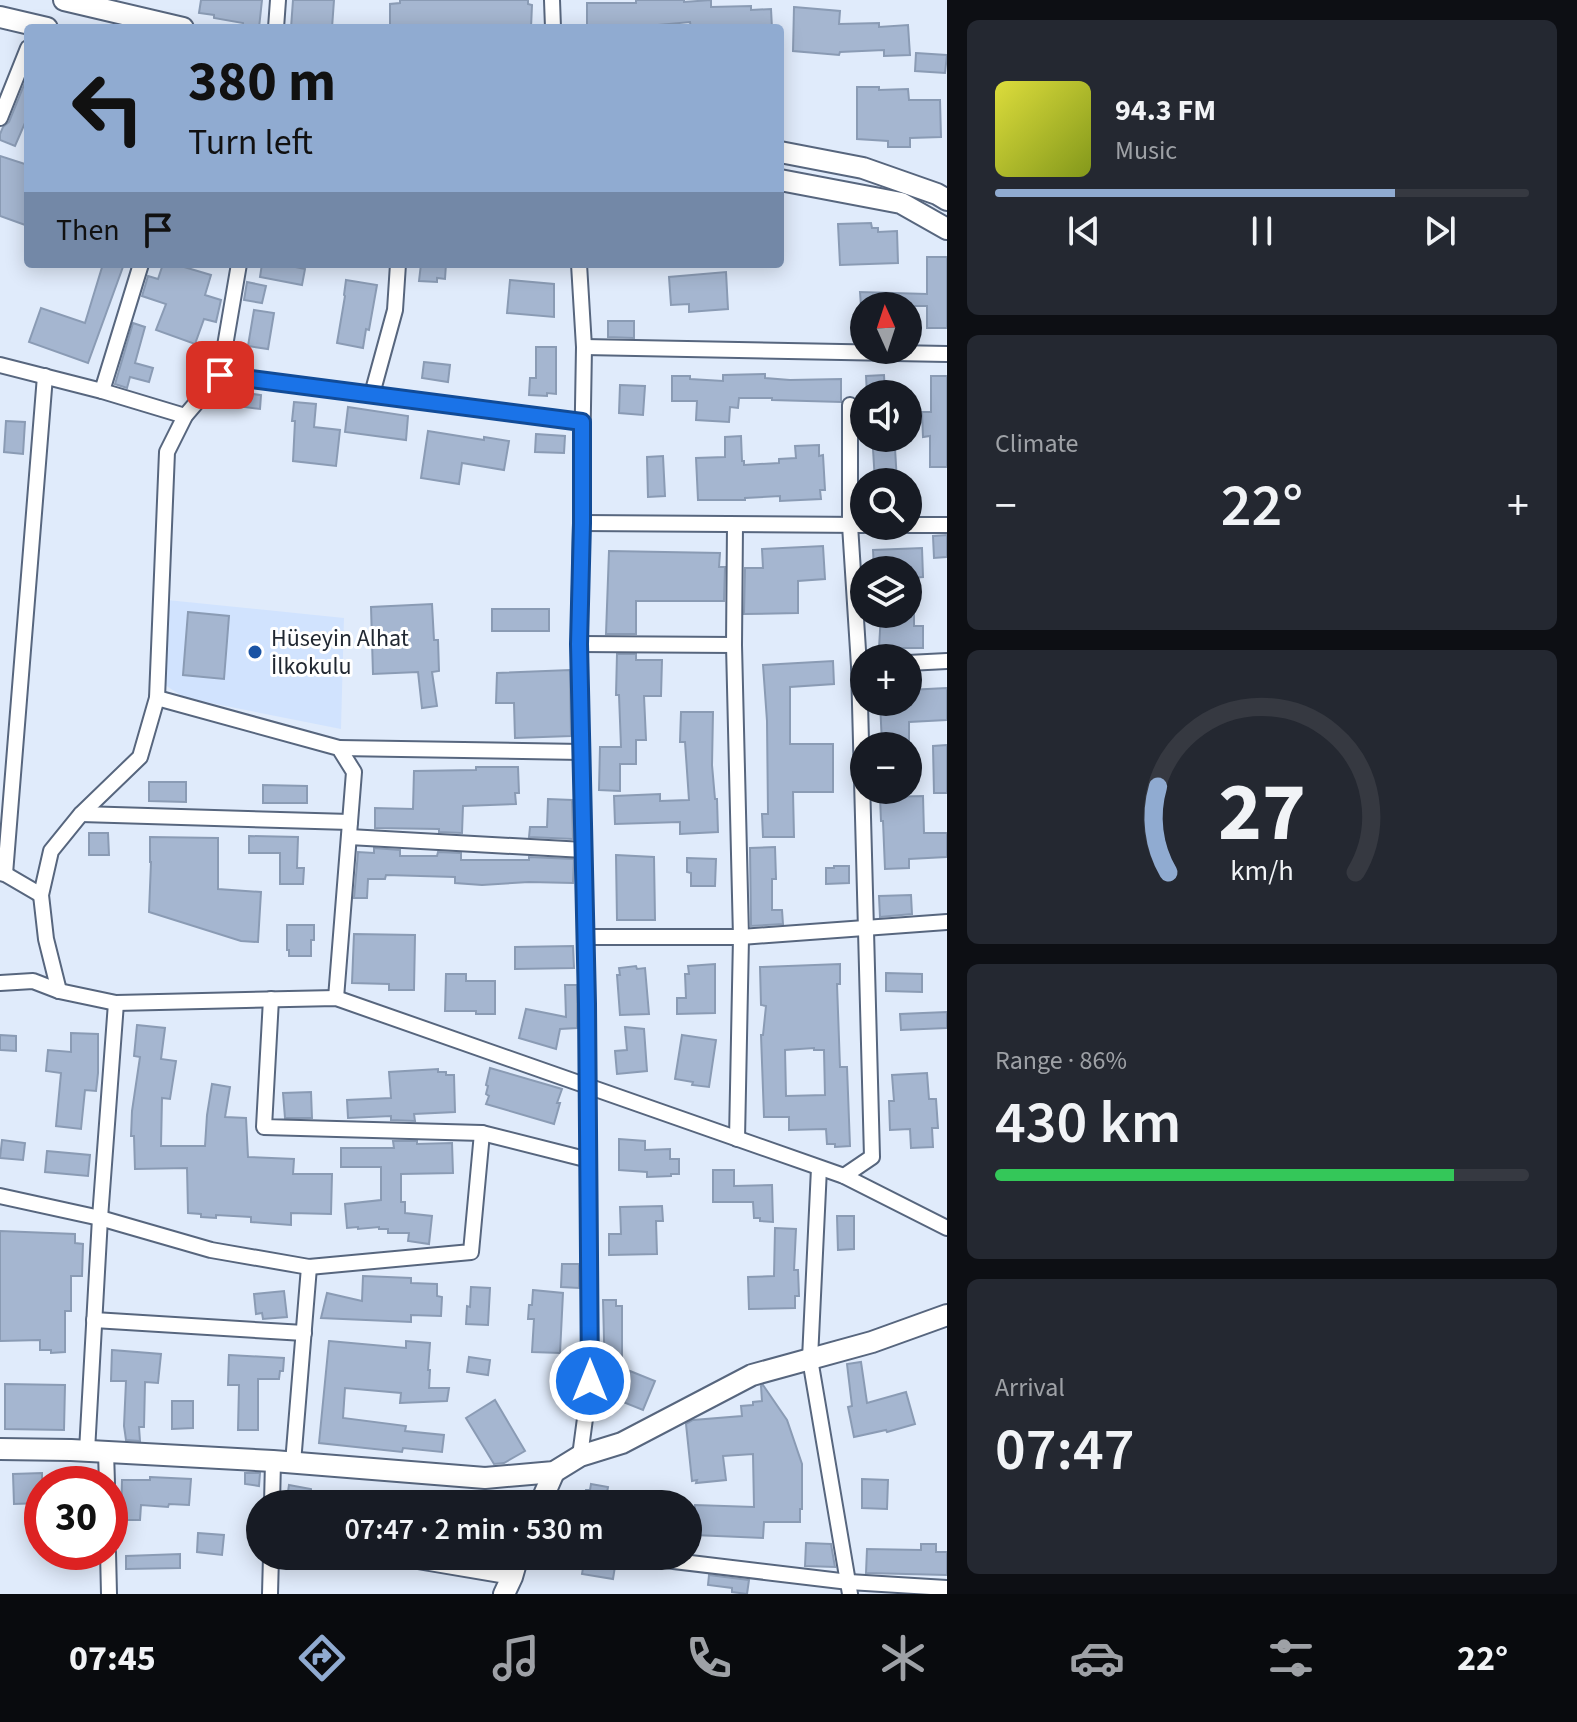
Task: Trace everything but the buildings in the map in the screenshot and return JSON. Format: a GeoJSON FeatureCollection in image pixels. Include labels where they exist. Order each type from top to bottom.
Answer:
{"type":"FeatureCollection","features":[{"type":"Feature","properties":{"kind":"street"},"geometry":{"type":"LineString","coordinates":[[64,0],[166,24]]}},
{"type":"Feature","properties":{"kind":"street"},"geometry":{"type":"LineString","coordinates":[[276,24],[278,0]]}},
{"type":"Feature","properties":{"kind":"street"},"geometry":{"type":"LineString","coordinates":[[552,0],[553,24]]}},
{"type":"Feature","properties":{"kind":"street"},"geometry":{"type":"LineString","coordinates":[[0,17],[28,24]]}},
{"type":"Feature","properties":{"kind":"street"},"geometry":{"type":"LineString","coordinates":[[0,118],[24,58]]}},
{"type":"Feature","properties":{"kind":"street"},"geometry":{"type":"LineString","coordinates":[[784,153],[863,168],[947,200]]}},
{"type":"Feature","properties":{"kind":"street"},"geometry":{"type":"LineString","coordinates":[[784,181],[901,203],[947,229]]}},
{"type":"Feature","properties":{"kind":"street"},"geometry":{"type":"LineString","coordinates":[[102,391],[140,268]]}},
{"type":"Feature","properties":{"kind":"street"},"geometry":{"type":"LineString","coordinates":[[59,991],[46,939],[41,895],[51,851],[81,814],[140,757],[157,698],[167,452],[185,416],[220,375],[238,268]]}},
{"type":"Feature","properties":{"kind":"street"},"geometry":{"type":"LineString","coordinates":[[372,394],[395,310],[398,268]]}},
{"type":"Feature","properties":{"kind":"street"},"geometry":{"type":"LineString","coordinates":[[579,268],[584,347],[579,644],[586,937],[590,1381],[580,1456]]}},
{"type":"Feature","properties":{"kind":"street"},"geometry":{"type":"LineString","coordinates":[[584,347],[947,354]]}},
{"type":"Feature","properties":{"kind":"street"},"geometry":{"type":"LineString","coordinates":[[0,365],[185,416]]}},
{"type":"Feature","properties":{"kind":"street"},"geometry":{"type":"LineString","coordinates":[[220,375],[582,422]]}},
{"type":"Feature","properties":{"kind":"street"},"geometry":{"type":"LineString","coordinates":[[41,895],[2,873],[45,376]]}},
{"type":"Feature","properties":{"kind":"street"},"geometry":{"type":"LineString","coordinates":[[582,523],[850,525]]}},
{"type":"Feature","properties":{"kind":"street"},"geometry":{"type":"LineString","coordinates":[[735,525],[734,645],[741,937],[737,1139]]}},
{"type":"Feature","properties":{"kind":"street"},"geometry":{"type":"LineString","coordinates":[[922,525],[947,525]]}},
{"type":"Feature","properties":{"kind":"street"},"geometry":{"type":"LineString","coordinates":[[858,540],[861,644]]}},
{"type":"Feature","properties":{"kind":"street"},"geometry":{"type":"LineString","coordinates":[[579,644],[734,645]]}},
{"type":"Feature","properties":{"kind":"street"},"geometry":{"type":"LineString","coordinates":[[922,662],[947,661]]}},
{"type":"Feature","properties":{"kind":"street"},"geometry":{"type":"LineString","coordinates":[[157,698],[339,748],[582,752]]}},
{"type":"Feature","properties":{"kind":"street"},"geometry":{"type":"LineString","coordinates":[[844,1176],[872,1157],[863,716]]}},
{"type":"Feature","properties":{"kind":"street"},"geometry":{"type":"LineString","coordinates":[[336,998],[354,772],[339,748]]}},
{"type":"Feature","properties":{"kind":"street"},"geometry":{"type":"LineString","coordinates":[[81,814],[350,830],[584,850]]}},
{"type":"Feature","properties":{"kind":"street"},"geometry":{"type":"LineString","coordinates":[[586,937],[741,937],[947,922]]}},
{"type":"Feature","properties":{"kind":"street"},"geometry":{"type":"LineString","coordinates":[[0,983],[33,981],[59,991],[116,1003],[336,998],[844,1176],[947,1228]]}},
{"type":"Feature","properties":{"kind":"street"},"geometry":{"type":"LineString","coordinates":[[271,999],[264,1127],[482,1133],[589,1160]]}},
{"type":"Feature","properties":{"kind":"street"},"geometry":{"type":"LineString","coordinates":[[101,1466],[96,1451],[94,1320],[116,1003]]}},
{"type":"Feature","properties":{"kind":"street"},"geometry":{"type":"LineString","coordinates":[[0,1196],[100,1218],[211,1250],[309,1267],[471,1252],[482,1133]]}},
{"type":"Feature","properties":{"kind":"street"},"geometry":{"type":"LineString","coordinates":[[819,1168],[810,1359],[850,1588]]}},
{"type":"Feature","properties":{"kind":"street"},"geometry":{"type":"LineString","coordinates":[[276,1490],[304,1333],[309,1267]]}},
{"type":"Feature","properties":{"kind":"street"},"geometry":{"type":"LineString","coordinates":[[0,1449],[96,1451],[283,1462],[485,1478],[554,1472],[580,1456],[622,1443],[752,1375],[872,1342],[947,1315]]}},
{"type":"Feature","properties":{"kind":"street"},"geometry":{"type":"LineString","coordinates":[[94,1320],[304,1333]]}},
{"type":"Feature","properties":{"kind":"street"},"geometry":{"type":"LineString","coordinates":[[546,1490],[554,1472]]}},
{"type":"Feature","properties":{"kind":"street"},"geometry":{"type":"LineString","coordinates":[[702,1566],[850,1588],[947,1588]]}},
{"type":"Feature","properties":{"kind":"street"},"geometry":{"type":"LineString","coordinates":[[108,1570],[109,1594]]}},
{"type":"Feature","properties":{"kind":"street"},"geometry":{"type":"LineString","coordinates":[[270,1594],[271,1570]]}},
{"type":"Feature","properties":{"kind":"street"},"geometry":{"type":"LineString","coordinates":[[444,1570],[508,1586]]}},
{"type":"Feature","properties":{"kind":"shaded area","name":"Hüseyin Alhat İlkokulu"},"geometry":{"type":"Polygon","coordinates":[[[167,600],[344,618],[341,729],[185,698],[165,685],[167,600]]]}},
{"type":"Feature","properties":{"kind":"place","name":"Hüseyin Alhat İlkokulu"},"geometry":{"type":"Point","coordinates":[255,652]}},
{"type":"Feature","properties":{"kind":"route"},"geometry":{"type":"LineString","coordinates":[[220,375],[582,422],[579,644],[587,1004],[590,1381]]}}]}
